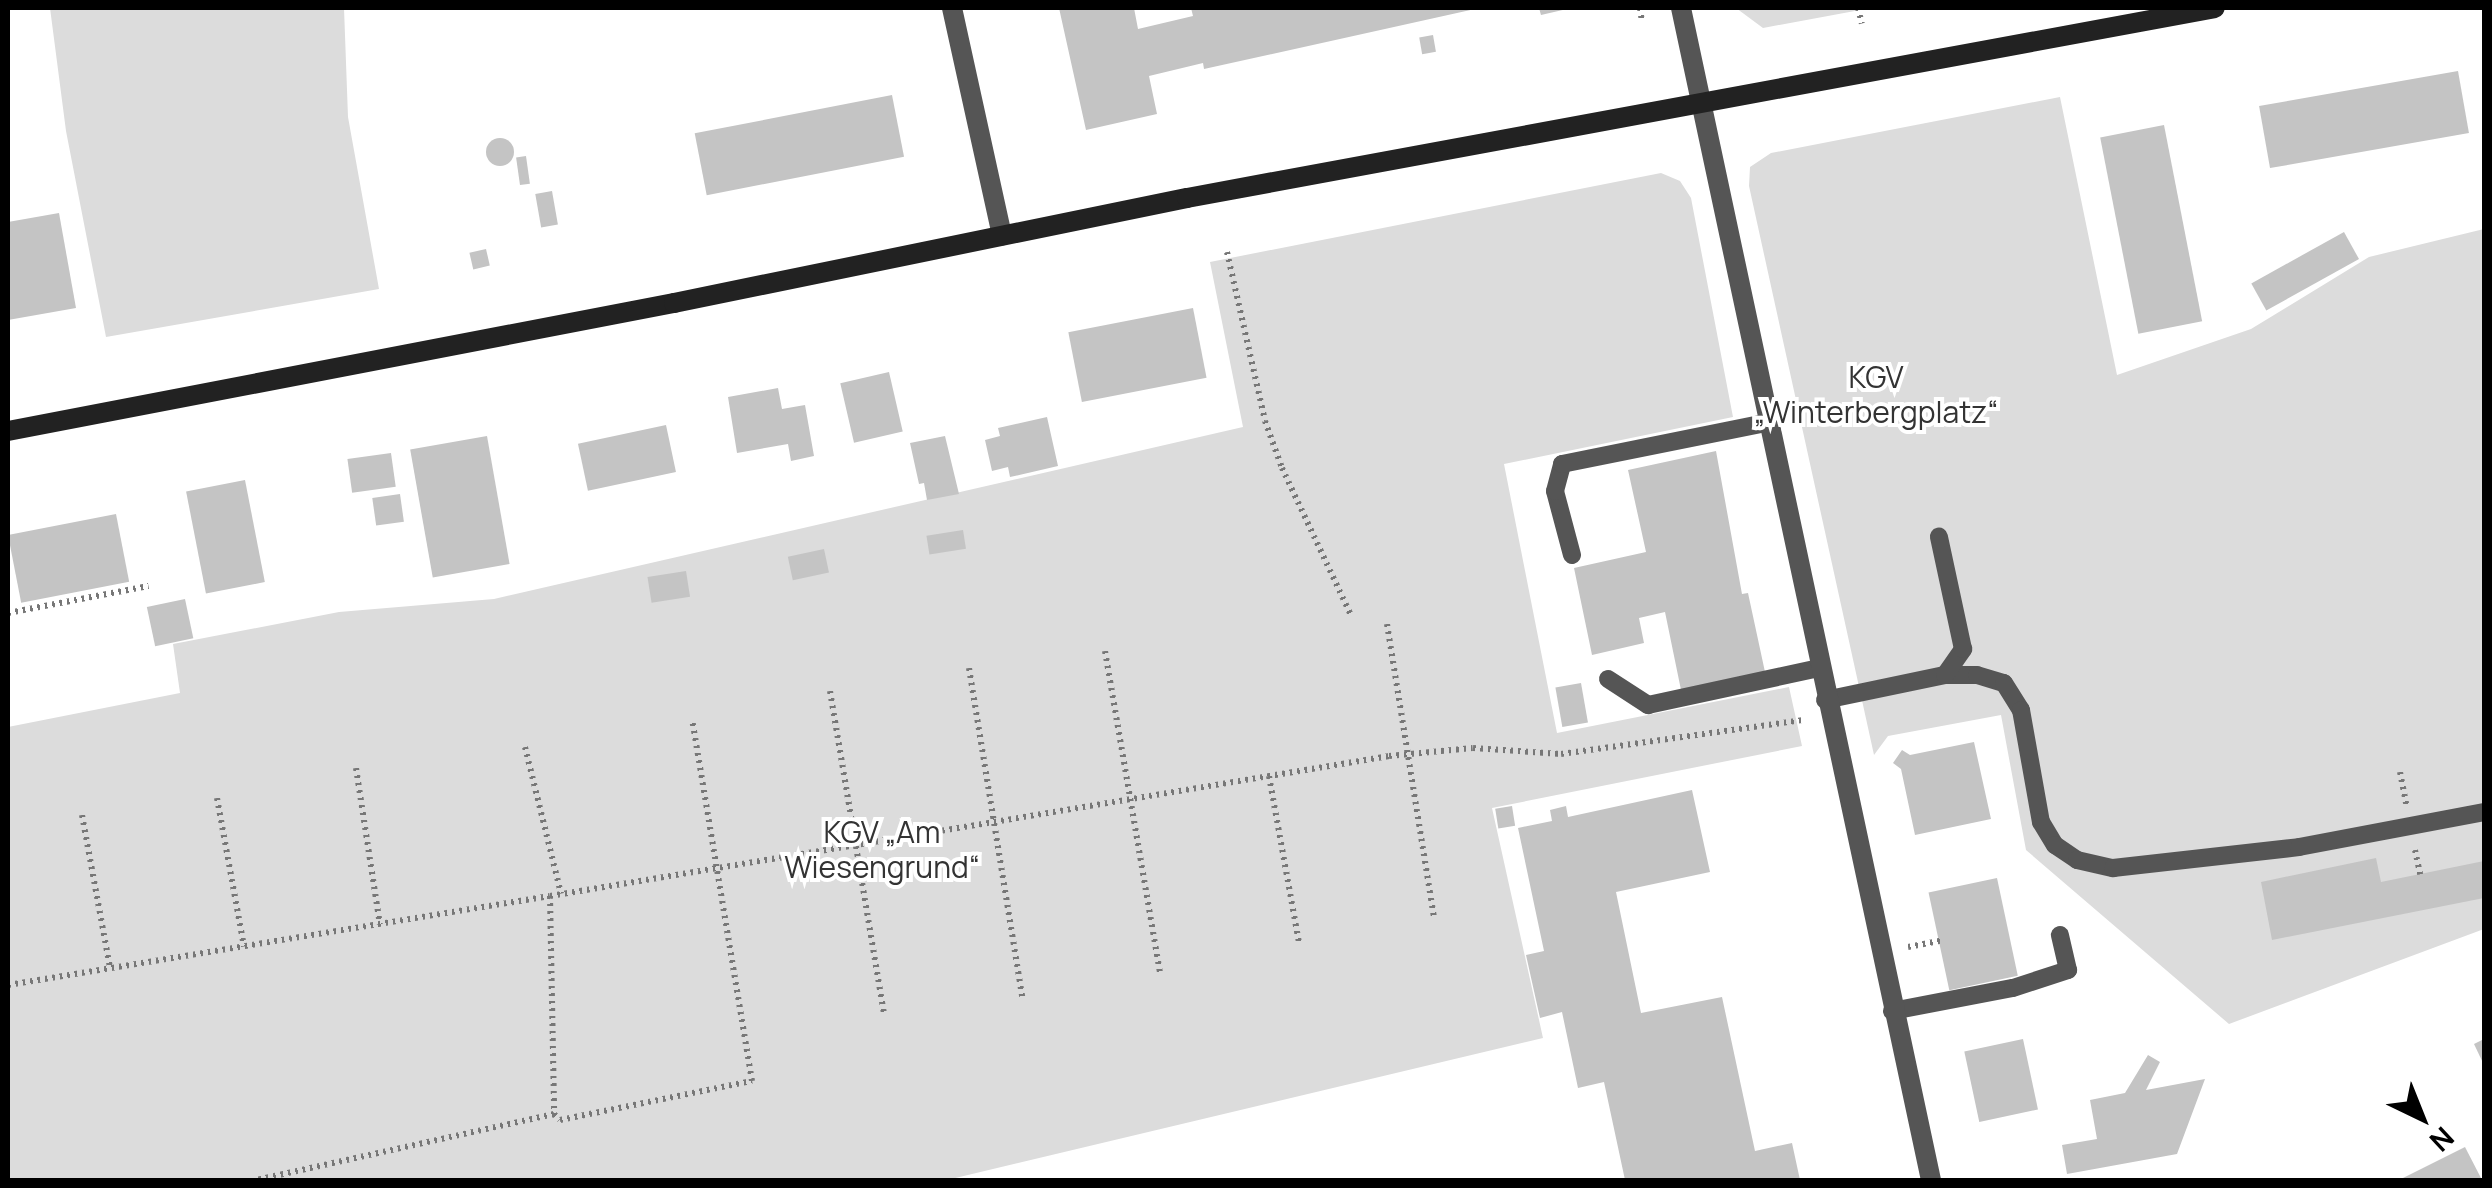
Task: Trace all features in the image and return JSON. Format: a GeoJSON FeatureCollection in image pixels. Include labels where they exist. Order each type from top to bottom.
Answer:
{"type":"FeatureCollection","features":[{"type":"Feature","properties":{"kind":"main road"},"geometry":{"type":"LineString","coordinates":[[8,431],[1002,236],[2215,8]]}},
{"type":"Feature","properties":{"kind":"street"},"geometry":{"type":"LineString","coordinates":[[952,8],[1002,236]]}},
{"type":"Feature","properties":{"kind":"street"},"geometry":{"type":"LineString","coordinates":[[1681,8],[1825,700],[1931,1180]]}},
{"type":"Feature","properties":{"kind":"lane"},"geometry":{"type":"LineString","coordinates":[[1572,555],[1555,492],[1562,464],[1770,422]]}},
{"type":"Feature","properties":{"kind":"lane"},"geometry":{"type":"LineString","coordinates":[[1939,537],[1963,649],[1945,674]]}},
{"type":"Feature","properties":{"kind":"lane"},"geometry":{"type":"LineString","coordinates":[[1608,680],[1648,704],[1819,668]]}},
{"type":"Feature","properties":{"kind":"lane"},"geometry":{"type":"LineString","coordinates":[[1825,700],[1945,674],[1977,675],[2004,683],[2020,710],[2042,822],[2055,845],[2077,860],[2114,868],[2299,847],[2484,812]]}},
{"type":"Feature","properties":{"kind":"lane"},"geometry":{"type":"LineString","coordinates":[[1892,1011],[2013,988],[2068,970],[2060,935]]}},
{"type":"Feature","properties":{"kind":"path"},"geometry":{"type":"LineString","coordinates":[[1640,8],[1642,22]]}},
{"type":"Feature","properties":{"kind":"path"},"geometry":{"type":"LineString","coordinates":[[1858,8],[1862,24]]}},
{"type":"Feature","properties":{"kind":"path"},"geometry":{"type":"LineString","coordinates":[[1228,252],[1265,420],[1282,468],[1351,614]]}},
{"type":"Feature","properties":{"kind":"path"},"geometry":{"type":"LineString","coordinates":[[8,613],[148,586]]}},
{"type":"Feature","properties":{"kind":"path"},"geometry":{"type":"LineString","coordinates":[[1387,624],[1434,917]]}},
{"type":"Feature","properties":{"kind":"path"},"geometry":{"type":"LineString","coordinates":[[1105,651],[1160,972]]}},
{"type":"Feature","properties":{"kind":"path"},"geometry":{"type":"LineString","coordinates":[[968,668],[990,822],[1022,997]]}},
{"type":"Feature","properties":{"kind":"path"},"geometry":{"type":"LineString","coordinates":[[830,692],[884,1012]]}},
{"type":"Feature","properties":{"kind":"path"},"geometry":{"type":"LineString","coordinates":[[550,896],[554,1114],[560,1120],[752,1081],[692,720]]}},
{"type":"Feature","properties":{"kind":"path"},"geometry":{"type":"LineString","coordinates":[[8,985],[1410,754],[1473,748],[1562,754],[1797,722]]}},
{"type":"Feature","properties":{"kind":"path"},"geometry":{"type":"LineString","coordinates":[[525,747],[562,894]]}},
{"type":"Feature","properties":{"kind":"path"},"geometry":{"type":"LineString","coordinates":[[356,768],[380,924]]}},
{"type":"Feature","properties":{"kind":"path"},"geometry":{"type":"LineString","coordinates":[[1269,776],[1299,942]]}},
{"type":"Feature","properties":{"kind":"path"},"geometry":{"type":"LineString","coordinates":[[217,798],[244,946]]}},
{"type":"Feature","properties":{"kind":"path"},"geometry":{"type":"LineString","coordinates":[[82,815],[110,968]]}},
{"type":"Feature","properties":{"kind":"path"},"geometry":{"type":"LineString","coordinates":[[1908,947],[1940,941]]}},
{"type":"Feature","properties":{"kind":"path"},"geometry":{"type":"LineString","coordinates":[[256,1180],[554,1114]]}},
{"type":"Feature","properties":{"kind":"green space"},"geometry":{"type":"Polygon","coordinates":[[[50,8],[344,8],[348,117],[379,289],[106,337],[66,131],[50,8]]]}},
{"type":"Feature","properties":{"kind":"green space"},"geometry":{"type":"Polygon","coordinates":[[[1736,8],[1871,8],[1763,28],[1736,8]]]}},
{"type":"Feature","properties":{"kind":"green space","name":"KGV „Winterbergplatz“"},"geometry":{"type":"Polygon","coordinates":[[[2060,97],[2117,375],[2251,329],[2369,257],[2484,229],[2484,929],[2229,1024],[2026,850],[2001,715],[1888,736],[1874,755],[1749,186],[1750,167],[1771,153],[2060,97]]]}},
{"type":"Feature","properties":{"kind":"green space","name":"KGV „Am Wiesengrund“"},"geometry":{"type":"Polygon","coordinates":[[[1661,173],[1680,181],[1691,198],[1733,417],[1504,464],[1557,733],[1789,687],[1802,746],[1492,808],[1543,1038],[947,1180],[8,1180],[8,727],[180,693],[173,644],[339,612],[494,599],[1243,427],[1210,262],[1661,173]]]}},
{"type":"Feature","properties":{"kind":"building"},"geometry":{"type":"Polygon","coordinates":[[[1059,8],[1134,8],[1138,29],[1193,16],[1191,8],[1475,9],[1204,69],[1203,63],[1149,76],[1157,114],[1086,130],[1059,8]]]}},
{"type":"Feature","properties":{"kind":"building"},"geometry":{"type":"Polygon","coordinates":[[[1539,8],[1567,8],[1567,9],[1541,15],[1539,8]]]}},
{"type":"Feature","properties":{"kind":"building"},"geometry":{"type":"Polygon","coordinates":[[[1433,35],[1436,52],[1422,54],[1419,37],[1433,35]]]}},
{"type":"Feature","properties":{"kind":"building"},"geometry":{"type":"Polygon","coordinates":[[[2458,71],[2469,133],[2270,168],[2259,106],[2458,71]]]}},
{"type":"Feature","properties":{"kind":"building"},"geometry":{"type":"Polygon","coordinates":[[[892,95],[904,157],[707,195],[695,133],[892,95]]]}},
{"type":"Feature","properties":{"kind":"building"},"geometry":{"type":"Polygon","coordinates":[[[2164,125],[2202,321],[2138,334],[2100,137],[2164,125]]]}},
{"type":"Feature","properties":{"kind":"building"},"geometry":{"type":"Polygon","coordinates":[[[500,138],[510,142],[514,152],[510,162],[500,166],[490,162],[486,152],[490,142],[500,138]]]}},
{"type":"Feature","properties":{"kind":"building"},"geometry":{"type":"Polygon","coordinates":[[[526,156],[530,184],[520,185],[516,157],[526,156]]]}},
{"type":"Feature","properties":{"kind":"building"},"geometry":{"type":"Polygon","coordinates":[[[552,191],[558,224],[541,227],[535,194],[552,191]]]}},
{"type":"Feature","properties":{"kind":"building"},"geometry":{"type":"Polygon","coordinates":[[[59,213],[76,308],[8,320],[8,222],[59,213]]]}},
{"type":"Feature","properties":{"kind":"building"},"geometry":{"type":"Polygon","coordinates":[[[2344,232],[2359,259],[2266,311],[2251,283],[2344,232]]]}},
{"type":"Feature","properties":{"kind":"building"},"geometry":{"type":"Polygon","coordinates":[[[486,249],[490,266],[473,269],[469,253],[486,249]]]}},
{"type":"Feature","properties":{"kind":"building"},"geometry":{"type":"Polygon","coordinates":[[[1193,308],[1207,378],[1082,402],[1068,332],[1193,308]]]}},
{"type":"Feature","properties":{"kind":"building"},"geometry":{"type":"Polygon","coordinates":[[[889,372],[903,431],[854,443],[840,383],[889,372]]]}},
{"type":"Feature","properties":{"kind":"building"},"geometry":{"type":"Polygon","coordinates":[[[778,388],[782,409],[805,405],[814,456],[791,461],[788,444],[737,453],[728,397],[778,388]]]}},
{"type":"Feature","properties":{"kind":"building"},"geometry":{"type":"Polygon","coordinates":[[[1047,417],[1058,466],[1010,477],[1008,467],[992,471],[985,440],[1000,436],[998,428],[1047,417]]]}},
{"type":"Feature","properties":{"kind":"building"},"geometry":{"type":"Polygon","coordinates":[[[666,425],[676,472],[588,491],[578,444],[666,425]]]}},
{"type":"Feature","properties":{"kind":"building"},"geometry":{"type":"Polygon","coordinates":[[[487,436],[510,564],[433,578],[410,450],[487,436]]]}},
{"type":"Feature","properties":{"kind":"building"},"geometry":{"type":"Polygon","coordinates":[[[945,436],[959,494],[927,500],[924,483],[919,484],[910,443],[945,436]]]}},
{"type":"Feature","properties":{"kind":"building"},"geometry":{"type":"Polygon","coordinates":[[[1716,451],[1742,594],[1748,593],[1765,672],[1681,690],[1665,612],[1639,618],[1644,643],[1592,655],[1574,568],[1646,552],[1628,470],[1716,451]]]}},
{"type":"Feature","properties":{"kind":"building"},"geometry":{"type":"Polygon","coordinates":[[[391,453],[396,487],[352,493],[347,459],[391,453]]]}},
{"type":"Feature","properties":{"kind":"building"},"geometry":{"type":"Polygon","coordinates":[[[245,480],[265,582],[206,594],[186,491],[245,480]]]}},
{"type":"Feature","properties":{"kind":"building"},"geometry":{"type":"Polygon","coordinates":[[[400,494],[404,522],[376,526],[372,498],[400,494]]]}},
{"type":"Feature","properties":{"kind":"building"},"geometry":{"type":"Polygon","coordinates":[[[116,514],[129,582],[21,603],[8,535],[116,514]]]}},
{"type":"Feature","properties":{"kind":"building"},"geometry":{"type":"Polygon","coordinates":[[[963,530],[966,549],[929,555],[926,536],[963,530]]]}},
{"type":"Feature","properties":{"kind":"building"},"geometry":{"type":"Polygon","coordinates":[[[824,549],[829,572],[793,580],[788,557],[824,549]]]}},
{"type":"Feature","properties":{"kind":"building"},"geometry":{"type":"Polygon","coordinates":[[[686,571],[690,597],[652,603],[647,577],[686,571]]]}},
{"type":"Feature","properties":{"kind":"building"},"geometry":{"type":"Polygon","coordinates":[[[185,599],[193,638],[155,646],[147,607],[185,599]]]}},
{"type":"Feature","properties":{"kind":"building"},"geometry":{"type":"Polygon","coordinates":[[[1581,683],[1588,722],[1562,727],[1555,688],[1581,683]]]}},
{"type":"Feature","properties":{"kind":"building"},"geometry":{"type":"Polygon","coordinates":[[[1974,742],[1991,819],[1915,835],[1901,769],[1893,763],[1902,750],[1910,755],[1974,742]]]}},
{"type":"Feature","properties":{"kind":"building"},"geometry":{"type":"Polygon","coordinates":[[[1692,790],[1710,872],[1616,892],[1641,1013],[1722,997],[1755,1151],[1792,1143],[1800,1180],[1625,1180],[1604,1082],[1578,1088],[1562,1012],[1540,1018],[1526,955],[1544,951],[1518,828],[1552,821],[1550,810],[1566,806],[1568,817],[1692,790]]]}},
{"type":"Feature","properties":{"kind":"building"},"geometry":{"type":"Polygon","coordinates":[[[1512,806],[1515,826],[1498,828],[1495,809],[1512,806]]]}},
{"type":"Feature","properties":{"kind":"building"},"geometry":{"type":"Polygon","coordinates":[[[2376,858],[2381,882],[2484,861],[2484,898],[2272,940],[2261,882],[2376,858]]]}},
{"type":"Feature","properties":{"kind":"building"},"geometry":{"type":"Polygon","coordinates":[[[1997,878],[2018,976],[1949,990],[1929,893],[1997,878]]]}},
{"type":"Feature","properties":{"kind":"building"},"geometry":{"type":"Polygon","coordinates":[[[2023,1039],[2038,1109],[1979,1122],[1964,1051],[2023,1039]]]}},
{"type":"Feature","properties":{"kind":"building"},"geometry":{"type":"Polygon","coordinates":[[[2484,1039],[2484,1065],[2474,1044],[2484,1039]]]}},
{"type":"Feature","properties":{"kind":"building"},"geometry":{"type":"Polygon","coordinates":[[[2148,1055],[2160,1062],[2146,1090],[2205,1079],[2177,1154],[2067,1174],[2062,1145],[2097,1139],[2090,1100],[2125,1093],[2148,1055]]]}},
{"type":"Feature","properties":{"kind":"building"},"geometry":{"type":"Polygon","coordinates":[[[2465,1147],[2482,1180],[2399,1180],[2465,1147]]]}}]}
